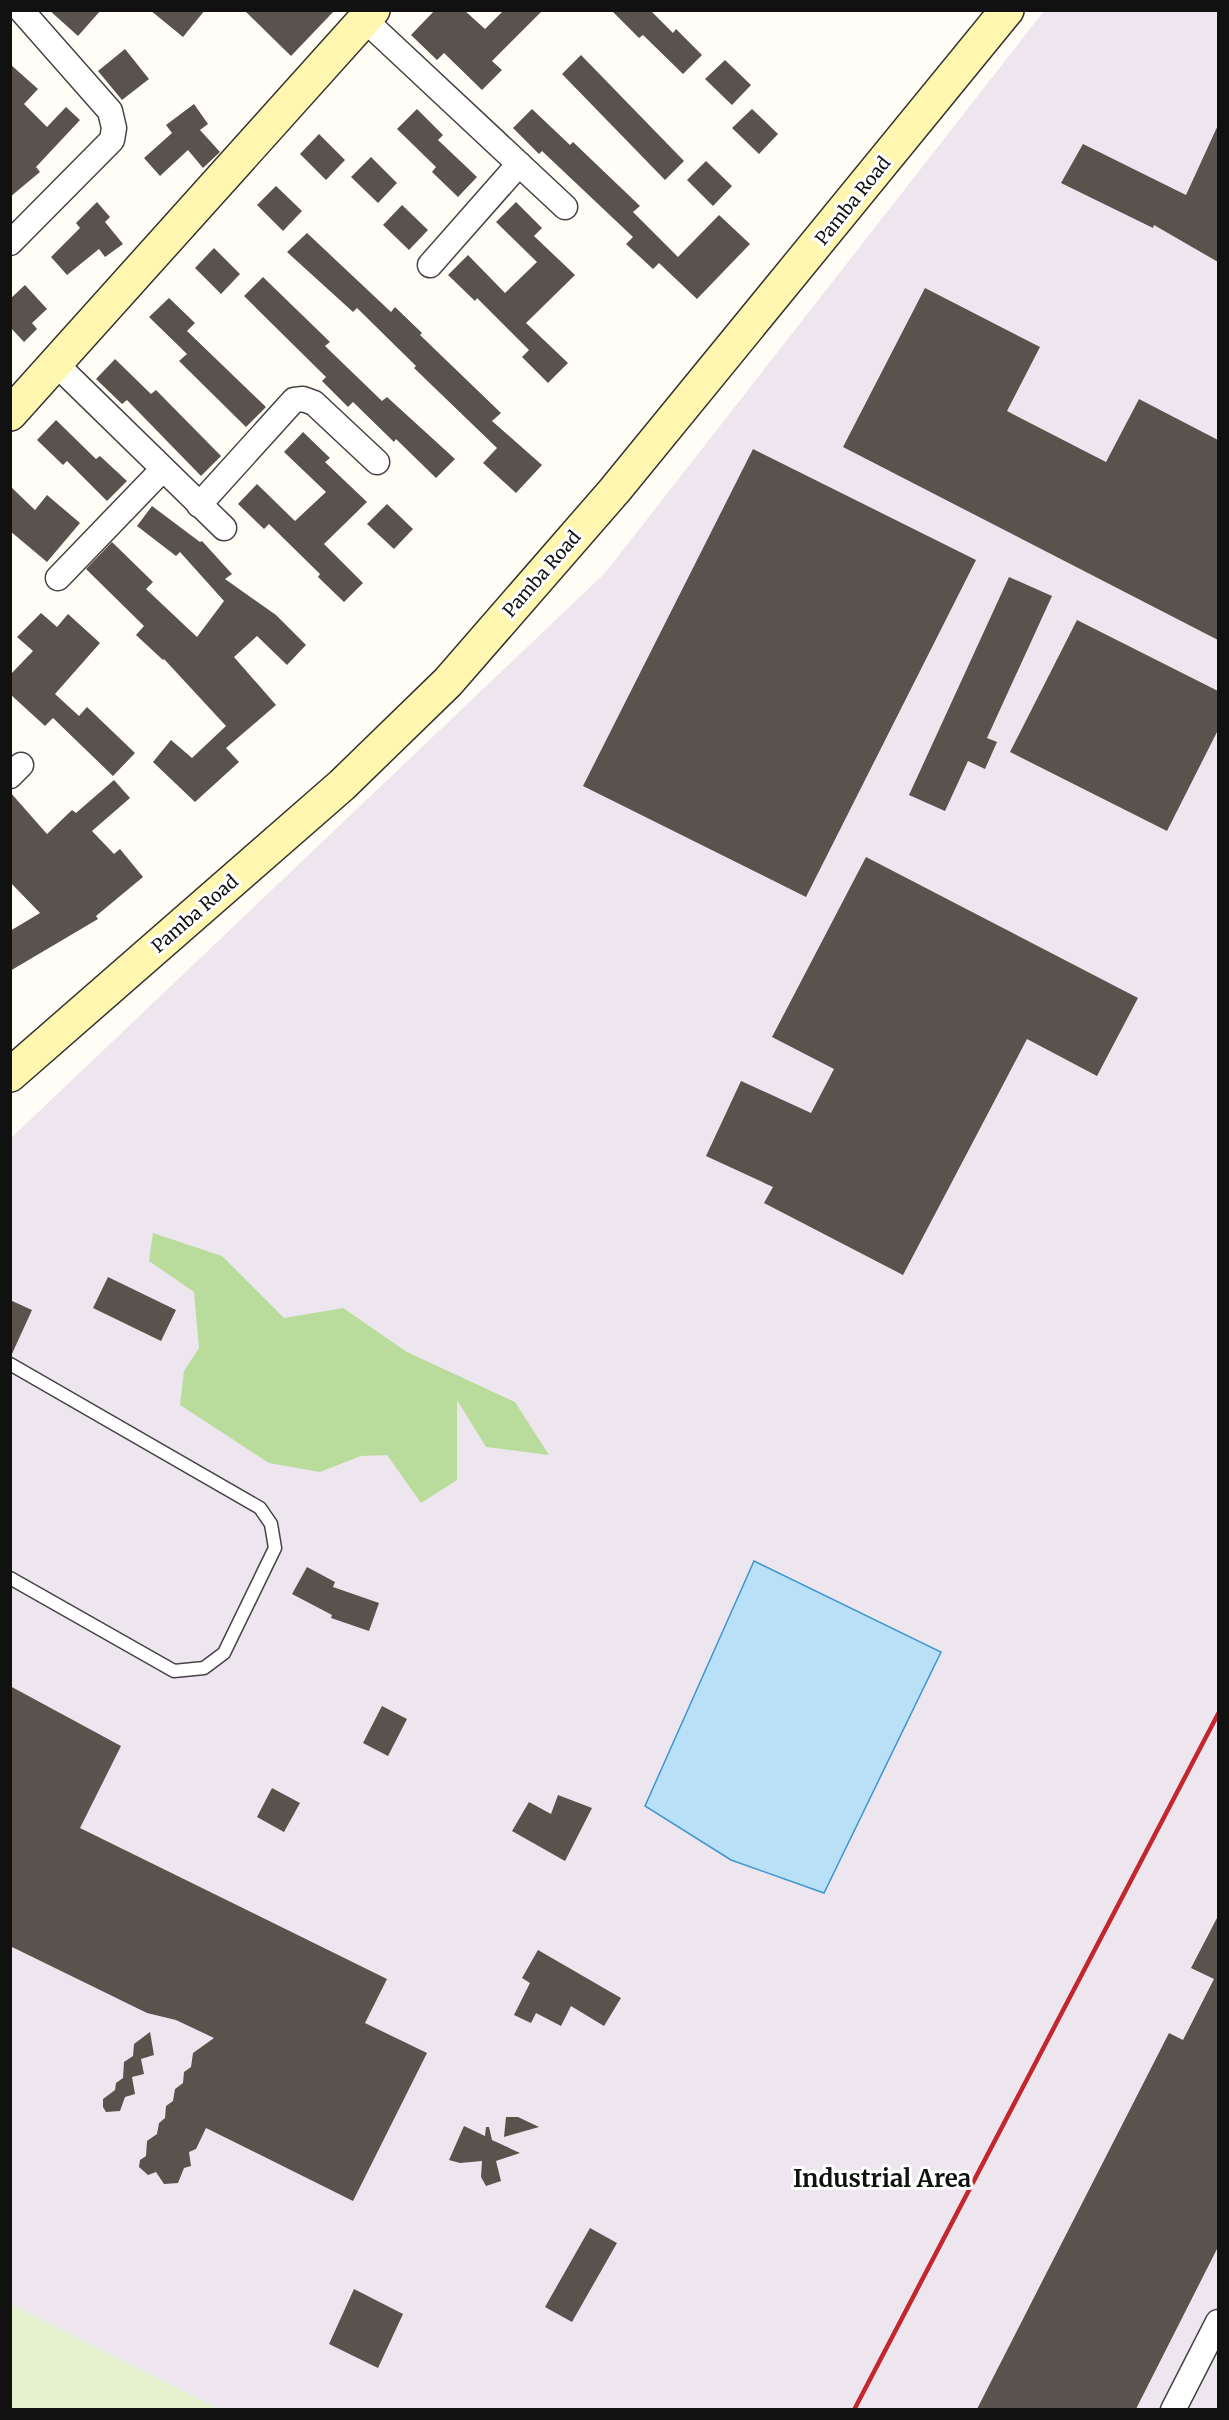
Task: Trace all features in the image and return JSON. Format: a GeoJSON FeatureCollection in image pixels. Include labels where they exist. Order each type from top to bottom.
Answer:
{"type":"FeatureCollection","features":[{"type":"Feature","properties":{"kind":"main road","name":"Pamba Road"},"geometry":{"type":"LineString","coordinates":[[10,1075],[342,786],[448,682],[622,481],[1007,10]]}},
{"type":"Feature","properties":{"kind":"main road"},"geometry":{"type":"LineString","coordinates":[[10,414],[369,15]]}},
{"type":"Feature","properties":{"kind":"street"},"geometry":{"type":"LineString","coordinates":[[10,243],[112,140],[114,128],[110,111],[21,10]]}},
{"type":"Feature","properties":{"kind":"street"},"geometry":{"type":"LineString","coordinates":[[369,15],[565,207]]}},
{"type":"Feature","properties":{"kind":"street"},"geometry":{"type":"LineString","coordinates":[[430,265],[519,164]]}},
{"type":"Feature","properties":{"kind":"street"},"geometry":{"type":"LineString","coordinates":[[56,364],[224,528]]}},
{"type":"Feature","properties":{"kind":"street"},"geometry":{"type":"LineString","coordinates":[[199,505],[294,400],[303,399],[314,403],[377,462]]}},
{"type":"Feature","properties":{"kind":"street"},"geometry":{"type":"LineString","coordinates":[[58,578],[163,469]]}},
{"type":"Feature","properties":{"kind":"street"},"geometry":{"type":"LineString","coordinates":[[1173,2409],[1218,2322]]}},
{"type":"Feature","properties":{"kind":"lane"},"geometry":{"type":"LineString","coordinates":[[10,1364],[260,1508],[272,1524],[275,1548],[224,1653],[204,1668],[174,1671],[10,1578]]}},
{"type":"Feature","properties":{"kind":"shaded area"},"geometry":{"type":"Polygon","coordinates":[[[1044,11],[1218,11],[1218,2409],[11,2410],[11,1138],[605,573],[1044,11]]]}},
{"type":"Feature","properties":{"kind":"green space"},"geometry":{"type":"Polygon","coordinates":[[[153,1233],[222,1256],[284,1318],[343,1308],[407,1352],[515,1402],[549,1455],[486,1447],[457,1400],[457,1480],[421,1503],[387,1455],[361,1456],[320,1472],[269,1463],[180,1405],[184,1371],[199,1348],[194,1292],[149,1261],[153,1233]]]}},
{"type":"Feature","properties":{"kind":"green space"},"geometry":{"type":"Polygon","coordinates":[[[11,2304],[218,2409],[11,2409],[11,2304]]]}},
{"type":"Feature","properties":{"kind":"water"},"geometry":{"type":"Polygon","coordinates":[[[754,1561],[941,1652],[824,1893],[731,1860],[645,1806],[754,1561]]]}},
{"type":"Feature","properties":{"kind":"building"},"geometry":{"type":"Polygon","coordinates":[[[49,10],[101,10],[78,36],[49,10]]]}},
{"type":"Feature","properties":{"kind":"building"},"geometry":{"type":"Polygon","coordinates":[[[150,10],[205,10],[183,37],[150,10]]]}},
{"type":"Feature","properties":{"kind":"building"},"geometry":{"type":"Polygon","coordinates":[[[244,10],[335,10],[291,56],[244,10]]]}},
{"type":"Feature","properties":{"kind":"building"},"geometry":{"type":"Polygon","coordinates":[[[435,10],[464,10],[485,29],[504,10],[543,10],[492,61],[502,70],[482,90],[444,53],[437,60],[411,35],[435,10]]]}},
{"type":"Feature","properties":{"kind":"building"},"geometry":{"type":"Polygon","coordinates":[[[611,10],[650,10],[673,33],[676,29],[702,55],[683,74],[643,35],[639,38],[611,10]]]}},
{"type":"Feature","properties":{"kind":"building"},"geometry":{"type":"Polygon","coordinates":[[[125,49],[149,79],[122,100],[98,71],[125,49]]]}},
{"type":"Feature","properties":{"kind":"building"},"geometry":{"type":"Polygon","coordinates":[[[581,55],[684,161],[665,180],[562,74],[581,55]]]}},
{"type":"Feature","properties":{"kind":"building"},"geometry":{"type":"Polygon","coordinates":[[[725,60],[751,85],[732,105],[705,79],[725,60]]]}},
{"type":"Feature","properties":{"kind":"building"},"geometry":{"type":"Polygon","coordinates":[[[10,64],[38,89],[24,104],[47,127],[66,107],[80,120],[36,167],[40,172],[10,197],[10,64]]]}},
{"type":"Feature","properties":{"kind":"building"},"geometry":{"type":"Polygon","coordinates":[[[194,104],[208,124],[200,130],[220,152],[203,168],[188,150],[160,176],[144,158],[172,133],[166,125],[194,104]]]}},
{"type":"Feature","properties":{"kind":"building"},"geometry":{"type":"Polygon","coordinates":[[[417,109],[443,135],[438,140],[477,177],[458,197],[432,172],[436,167],[397,129],[417,109]]]}},
{"type":"Feature","properties":{"kind":"building"},"geometry":{"type":"Polygon","coordinates":[[[532,109],[570,145],[573,142],[640,206],[633,212],[678,257],[719,215],[750,244],[697,299],[659,263],[653,269],[626,244],[633,237],[542,151],[539,154],[513,128],[532,109]]]}},
{"type":"Feature","properties":{"kind":"building"},"geometry":{"type":"Polygon","coordinates":[[[752,109],[778,134],[759,154],[732,128],[752,109]]]}},
{"type":"Feature","properties":{"kind":"building"},"geometry":{"type":"Polygon","coordinates":[[[1218,125],[1218,262],[1154,225],[1153,228],[1061,183],[1083,144],[1186,195],[1218,125]]]}},
{"type":"Feature","properties":{"kind":"building"},"geometry":{"type":"Polygon","coordinates":[[[319,134],[345,160],[326,180],[300,154],[319,134]]]}},
{"type":"Feature","properties":{"kind":"building"},"geometry":{"type":"Polygon","coordinates":[[[371,157],[397,183],[378,203],[351,177],[371,157]]]}},
{"type":"Feature","properties":{"kind":"building"},"geometry":{"type":"Polygon","coordinates":[[[706,161],[732,186],[713,206],[687,180],[706,161]]]}},
{"type":"Feature","properties":{"kind":"building"},"geometry":{"type":"Polygon","coordinates":[[[276,186],[302,211],[283,231],[257,205],[276,186]]]}},
{"type":"Feature","properties":{"kind":"building"},"geometry":{"type":"Polygon","coordinates":[[[97,202],[110,217],[105,222],[123,244],[105,257],[99,249],[67,275],[51,257],[80,228],[76,223],[97,202]]]}},
{"type":"Feature","properties":{"kind":"building"},"geometry":{"type":"Polygon","coordinates":[[[516,202],[542,228],[534,236],[575,275],[526,323],[568,363],[548,383],[522,357],[529,350],[477,298],[475,301],[448,275],[468,255],[505,293],[537,262],[496,222],[516,202]]]}},
{"type":"Feature","properties":{"kind":"building"},"geometry":{"type":"Polygon","coordinates":[[[402,205],[428,230],[409,250],[383,225],[402,205]]]}},
{"type":"Feature","properties":{"kind":"building"},"geometry":{"type":"Polygon","coordinates":[[[307,233],[391,312],[395,307],[422,333],[420,335],[501,413],[492,421],[542,465],[516,493],[483,463],[497,448],[414,368],[416,366],[357,308],[353,312],[287,252],[307,233]]]}},
{"type":"Feature","properties":{"kind":"building"},"geometry":{"type":"Polygon","coordinates":[[[214,248],[240,274],[221,294],[195,268],[214,248]]]}},
{"type":"Feature","properties":{"kind":"building"},"geometry":{"type":"Polygon","coordinates":[[[263,277],[330,342],[325,346],[382,401],[387,397],[455,459],[436,478],[396,439],[394,442],[353,402],[348,407],[322,381],[326,377],[244,296],[263,277]]]}},
{"type":"Feature","properties":{"kind":"building"},"geometry":{"type":"Polygon","coordinates":[[[25,285],[47,309],[32,323],[37,329],[24,342],[10,327],[10,299],[25,285]]]}},
{"type":"Feature","properties":{"kind":"building"},"geometry":{"type":"Polygon","coordinates":[[[925,288],[1040,347],[1007,411],[1106,462],[1139,399],[1218,440],[1218,640],[843,447],[925,288]]]}},
{"type":"Feature","properties":{"kind":"building"},"geometry":{"type":"Polygon","coordinates":[[[169,298],[195,323],[187,331],[266,407],[246,427],[179,361],[187,354],[149,317],[169,298]]]}},
{"type":"Feature","properties":{"kind":"building"},"geometry":{"type":"Polygon","coordinates":[[[115,359],[151,394],[156,390],[221,456],[201,476],[127,400],[122,404],[96,379],[115,359]]]}},
{"type":"Feature","properties":{"kind":"building"},"geometry":{"type":"Polygon","coordinates":[[[56,420],[96,459],[100,456],[127,481],[107,501],[67,461],[63,465],[37,440],[56,420]]]}},
{"type":"Feature","properties":{"kind":"building"},"geometry":{"type":"Polygon","coordinates":[[[303,432],[330,458],[325,462],[367,502],[324,544],[363,583],[344,602],[318,577],[320,574],[269,524],[264,529],[238,504],[257,484],[295,521],[326,492],[284,452],[303,432]]]}},
{"type":"Feature","properties":{"kind":"building"},"geometry":{"type":"Polygon","coordinates":[[[753,449],[976,560],[806,897],[583,786],[753,449]]]}},
{"type":"Feature","properties":{"kind":"building"},"geometry":{"type":"Polygon","coordinates":[[[10,486],[35,510],[47,495],[80,523],[47,562],[10,531],[10,486]]]}},
{"type":"Feature","properties":{"kind":"building"},"geometry":{"type":"Polygon","coordinates":[[[387,504],[413,529],[394,549],[367,524],[387,504]]]}},
{"type":"Feature","properties":{"kind":"building"},"geometry":{"type":"Polygon","coordinates":[[[152,506],[200,542],[202,541],[232,574],[225,579],[276,615],[306,645],[287,665],[257,636],[234,657],[276,705],[226,748],[239,762],[195,802],[153,762],[171,740],[192,758],[226,726],[164,659],[136,635],[144,626],[86,569],[112,542],[153,582],[146,589],[197,637],[224,601],[180,552],[176,556],[137,526],[152,506]]]}},
{"type":"Feature","properties":{"kind":"building"},"geometry":{"type":"Polygon","coordinates":[[[1009,577],[1052,596],[987,738],[997,742],[985,769],[968,761],[945,811],[909,795],[1009,577]]]}},
{"type":"Feature","properties":{"kind":"building"},"geometry":{"type":"Polygon","coordinates":[[[41,613],[57,627],[68,614],[100,643],[55,694],[79,716],[87,707],[135,753],[113,776],[53,718],[45,726],[10,694],[10,675],[33,651],[17,637],[41,613]]]}},
{"type":"Feature","properties":{"kind":"building"},"geometry":{"type":"Polygon","coordinates":[[[1077,620],[1218,691],[1218,730],[1167,831],[1010,752],[1077,620]]]}},
{"type":"Feature","properties":{"kind":"building"},"geometry":{"type":"Polygon","coordinates":[[[114,780],[130,798],[92,831],[114,854],[120,849],[143,877],[96,916],[98,919],[10,971],[10,931],[40,913],[10,882],[10,792],[47,834],[72,810],[76,813],[114,780]]]}},
{"type":"Feature","properties":{"kind":"building"},"geometry":{"type":"Polygon","coordinates":[[[866,857],[1138,998],[1097,1076],[1027,1039],[903,1275],[764,1203],[773,1187],[706,1156],[741,1081],[811,1113],[834,1069],[772,1037],[866,857]]]}},
{"type":"Feature","properties":{"kind":"building"},"geometry":{"type":"Polygon","coordinates":[[[108,1277],[176,1310],[161,1341],[93,1308],[108,1277]]]}},
{"type":"Feature","properties":{"kind":"building"},"geometry":{"type":"Polygon","coordinates":[[[10,1300],[32,1310],[11,1356],[10,1356],[10,1300]]]}},
{"type":"Feature","properties":{"kind":"building"},"geometry":{"type":"Polygon","coordinates":[[[307,1567],[335,1582],[333,1587],[379,1603],[369,1631],[331,1618],[332,1615],[292,1594],[307,1567]]]}},
{"type":"Feature","properties":{"kind":"building"},"geometry":{"type":"Polygon","coordinates":[[[10,1686],[121,1746],[80,1828],[387,1979],[365,2023],[427,2053],[353,2201],[206,2128],[196,2149],[189,2152],[191,2166],[184,2168],[178,2183],[164,2184],[156,2172],[148,2175],[139,2167],[140,2160],[146,2156],[147,2141],[157,2134],[159,2123],[165,2118],[166,2106],[173,2101],[175,2089],[183,2083],[184,2072],[191,2067],[193,2053],[214,2038],[176,2020],[147,2013],[10,1946],[10,1686]]]}},
{"type":"Feature","properties":{"kind":"building"},"geometry":{"type":"Polygon","coordinates":[[[382,1706],[407,1719],[388,1756],[363,1743],[382,1706]]]}},
{"type":"Feature","properties":{"kind":"building"},"geometry":{"type":"Polygon","coordinates":[[[272,1788],[300,1803],[284,1832],[257,1817],[272,1788]]]}},
{"type":"Feature","properties":{"kind":"building"},"geometry":{"type":"Polygon","coordinates":[[[558,1795],[592,1808],[565,1861],[512,1831],[529,1802],[551,1814],[558,1795]]]}},
{"type":"Feature","properties":{"kind":"building"},"geometry":{"type":"Polygon","coordinates":[[[1218,1916],[1218,2247],[1136,2409],[977,2409],[1169,2033],[1183,2040],[1214,1979],[1191,1968],[1218,1916]]]}},
{"type":"Feature","properties":{"kind":"building"},"geometry":{"type":"Polygon","coordinates":[[[538,1950],[621,1998],[604,2026],[571,2006],[561,2026],[536,2013],[531,2023],[514,2015],[530,1983],[522,1978],[538,1950]]]}},
{"type":"Feature","properties":{"kind":"building"},"geometry":{"type":"Polygon","coordinates":[[[150,2032],[154,2055],[141,2059],[144,2074],[132,2077],[135,2094],[125,2097],[120,2111],[106,2112],[103,2099],[115,2090],[116,2083],[123,2078],[124,2062],[133,2056],[134,2044],[150,2032]]]}},
{"type":"Feature","properties":{"kind":"building"},"geometry":{"type":"Polygon","coordinates":[[[506,2117],[518,2117],[539,2127],[504,2137],[506,2117]]]}},
{"type":"Feature","properties":{"kind":"building"},"geometry":{"type":"Polygon","coordinates":[[[464,2126],[485,2136],[486,2127],[489,2127],[492,2140],[520,2153],[496,2161],[501,2181],[486,2186],[481,2177],[482,2161],[460,2163],[449,2160],[464,2126]]]}},
{"type":"Feature","properties":{"kind":"building"},"geometry":{"type":"Polygon","coordinates":[[[590,2228],[617,2243],[572,2322],[545,2307],[590,2228]]]}},
{"type":"Feature","properties":{"kind":"building"},"geometry":{"type":"Polygon","coordinates":[[[354,2289],[403,2314],[378,2368],[329,2344],[354,2289]]]}},
{"type":"Feature","properties":{"kind":"railway"},"geometry":{"type":"LineString","coordinates":[[854,2410],[1218,1714]]}},
{"type":"Feature","properties":{"kind":"district","name":"Industrial Area"},"geometry":{"type":"Point","coordinates":[882,2179]}}]}
